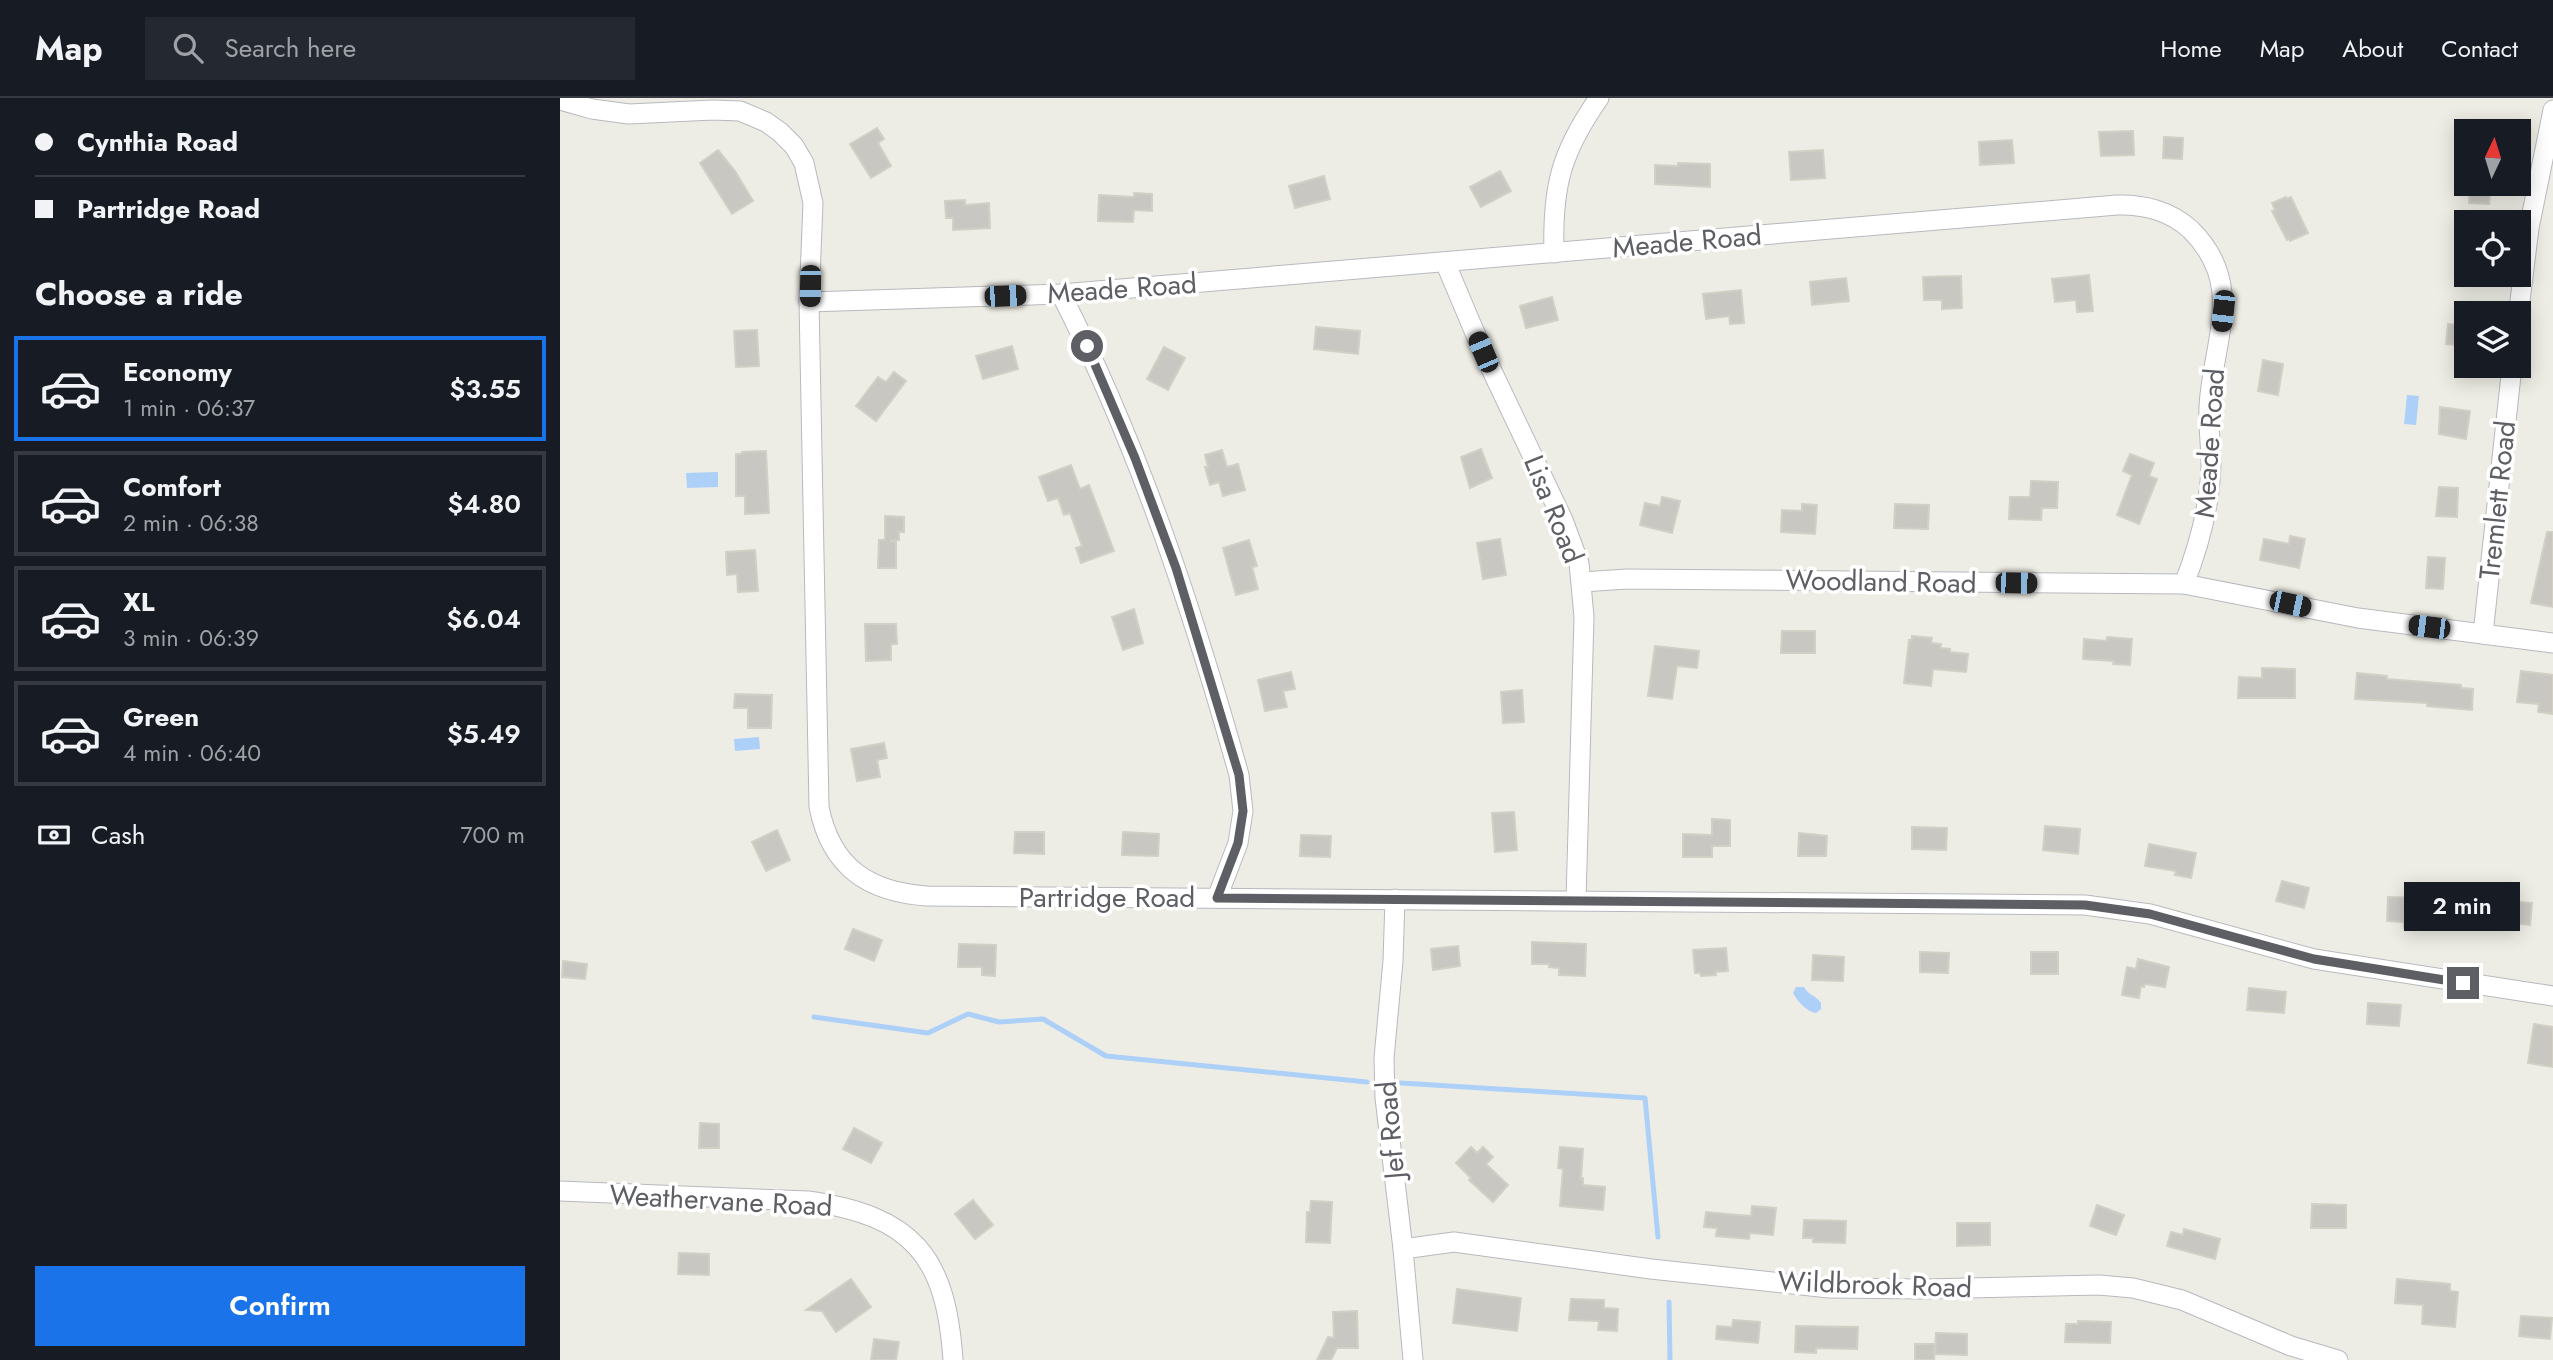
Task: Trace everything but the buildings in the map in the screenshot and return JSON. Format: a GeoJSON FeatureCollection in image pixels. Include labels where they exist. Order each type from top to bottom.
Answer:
{"type":"FeatureCollection","features":[{"type":"Feature","properties":{"kind":"street"},"geometry":{"type":"LineString","coordinates":[[1554,253],[1553,219],[1564,160],[1582,123],[1599,98]]}},
{"type":"Feature","properties":{"kind":"street","name":"Partridge Road"},"geometry":{"type":"LineString","coordinates":[[560,100],[592,109],[629,114],[740,111],[766,122],[780,132],[794,146],[804,163],[810,181],[814,224],[809,302],[818,795],[825,832],[836,852],[862,878],[887,890],[927,896],[2019,903],[2118,908],[2160,916],[2314,959],[2553,996]]}},
{"type":"Feature","properties":{"kind":"street"},"geometry":{"type":"LineString","coordinates":[[2520,301],[2538,178],[2553,110]]}},
{"type":"Feature","properties":{"kind":"street","name":"Meade Road"},"geometry":{"type":"LineString","coordinates":[[809,302],[1061,294],[2117,205],[2144,207],[2175,218],[2198,237],[2213,258],[2224,292],[2209,405],[2211,468],[2204,524],[2199,548],[2184,584]]}},
{"type":"Feature","properties":{"kind":"street","name":"Lisa Road"},"geometry":{"type":"LineString","coordinates":[[1445,262],[1483,352],[1573,542],[1581,582],[1584,617],[1576,900]]}},
{"type":"Feature","properties":{"kind":"street"},"geometry":{"type":"LineString","coordinates":[[1061,294],[1087,346],[1176,568],[1239,775],[1243,811],[1238,843],[1217,898]]}},
{"type":"Feature","properties":{"kind":"street","name":"Tremlett Road"},"geometry":{"type":"LineString","coordinates":[[2483,634],[2511,378]]}},
{"type":"Feature","properties":{"kind":"street","name":"Woodland Road"},"geometry":{"type":"LineString","coordinates":[[1581,582],[1641,579],[2184,584],[2358,618],[2553,643]]}},
{"type":"Feature","properties":{"kind":"street","name":"Jef Road"},"geometry":{"type":"LineString","coordinates":[[1395,899],[1393,961],[1384,1058],[1385,1098],[1413,1360]]}},
{"type":"Feature","properties":{"kind":"street","name":"Weathervane Road"},"geometry":{"type":"LineString","coordinates":[[560,1191],[808,1201],[846,1207],[879,1218],[918,1248],[933,1271],[948,1314],[953,1360]]}},
{"type":"Feature","properties":{"kind":"street","name":"Wildbrook Road"},"geometry":{"type":"LineString","coordinates":[[1403,1249],[1454,1242],[1651,1269],[1829,1288],[2099,1285],[2133,1288],[2182,1300],[2291,1346],[2338,1360]]}},
{"type":"Feature","properties":{"kind":"water"},"geometry":{"type":"Polygon","coordinates":[[[2407,395],[2419,396],[2416,425],[2404,424],[2407,395]]]}},
{"type":"Feature","properties":{"kind":"water"},"geometry":{"type":"Polygon","coordinates":[[[718,472],[718,487],[687,488],[686,473],[718,472]]]}},
{"type":"Feature","properties":{"kind":"water"},"geometry":{"type":"Polygon","coordinates":[[[759,737],[760,749],[735,751],[734,739],[759,737]]]}},
{"type":"Feature","properties":{"kind":"water"},"geometry":{"type":"Polygon","coordinates":[[[1796,987],[1804,987],[1819,1000],[1821,1009],[1816,1013],[1803,1006],[1793,993],[1796,987]]]}},
{"type":"Feature","properties":{"kind":"waterway"},"geometry":{"type":"LineString","coordinates":[[814,1017],[928,1033],[968,1014],[999,1022],[1043,1019],[1106,1056],[1367,1082]]}},
{"type":"Feature","properties":{"kind":"waterway"},"geometry":{"type":"LineString","coordinates":[[1401,1083],[1645,1098],[1658,1237]]}},
{"type":"Feature","properties":{"kind":"waterway"},"geometry":{"type":"LineString","coordinates":[[1669,1302],[1670,1360]]}},
{"type":"Feature","properties":{"kind":"route"},"geometry":{"type":"LineString","coordinates":[[1087,346],[1135,458],[1176,568],[1239,775],[1243,811],[1238,843],[1217,898],[2085,905],[2150,914],[2314,959],[2463,983]]}}]}
